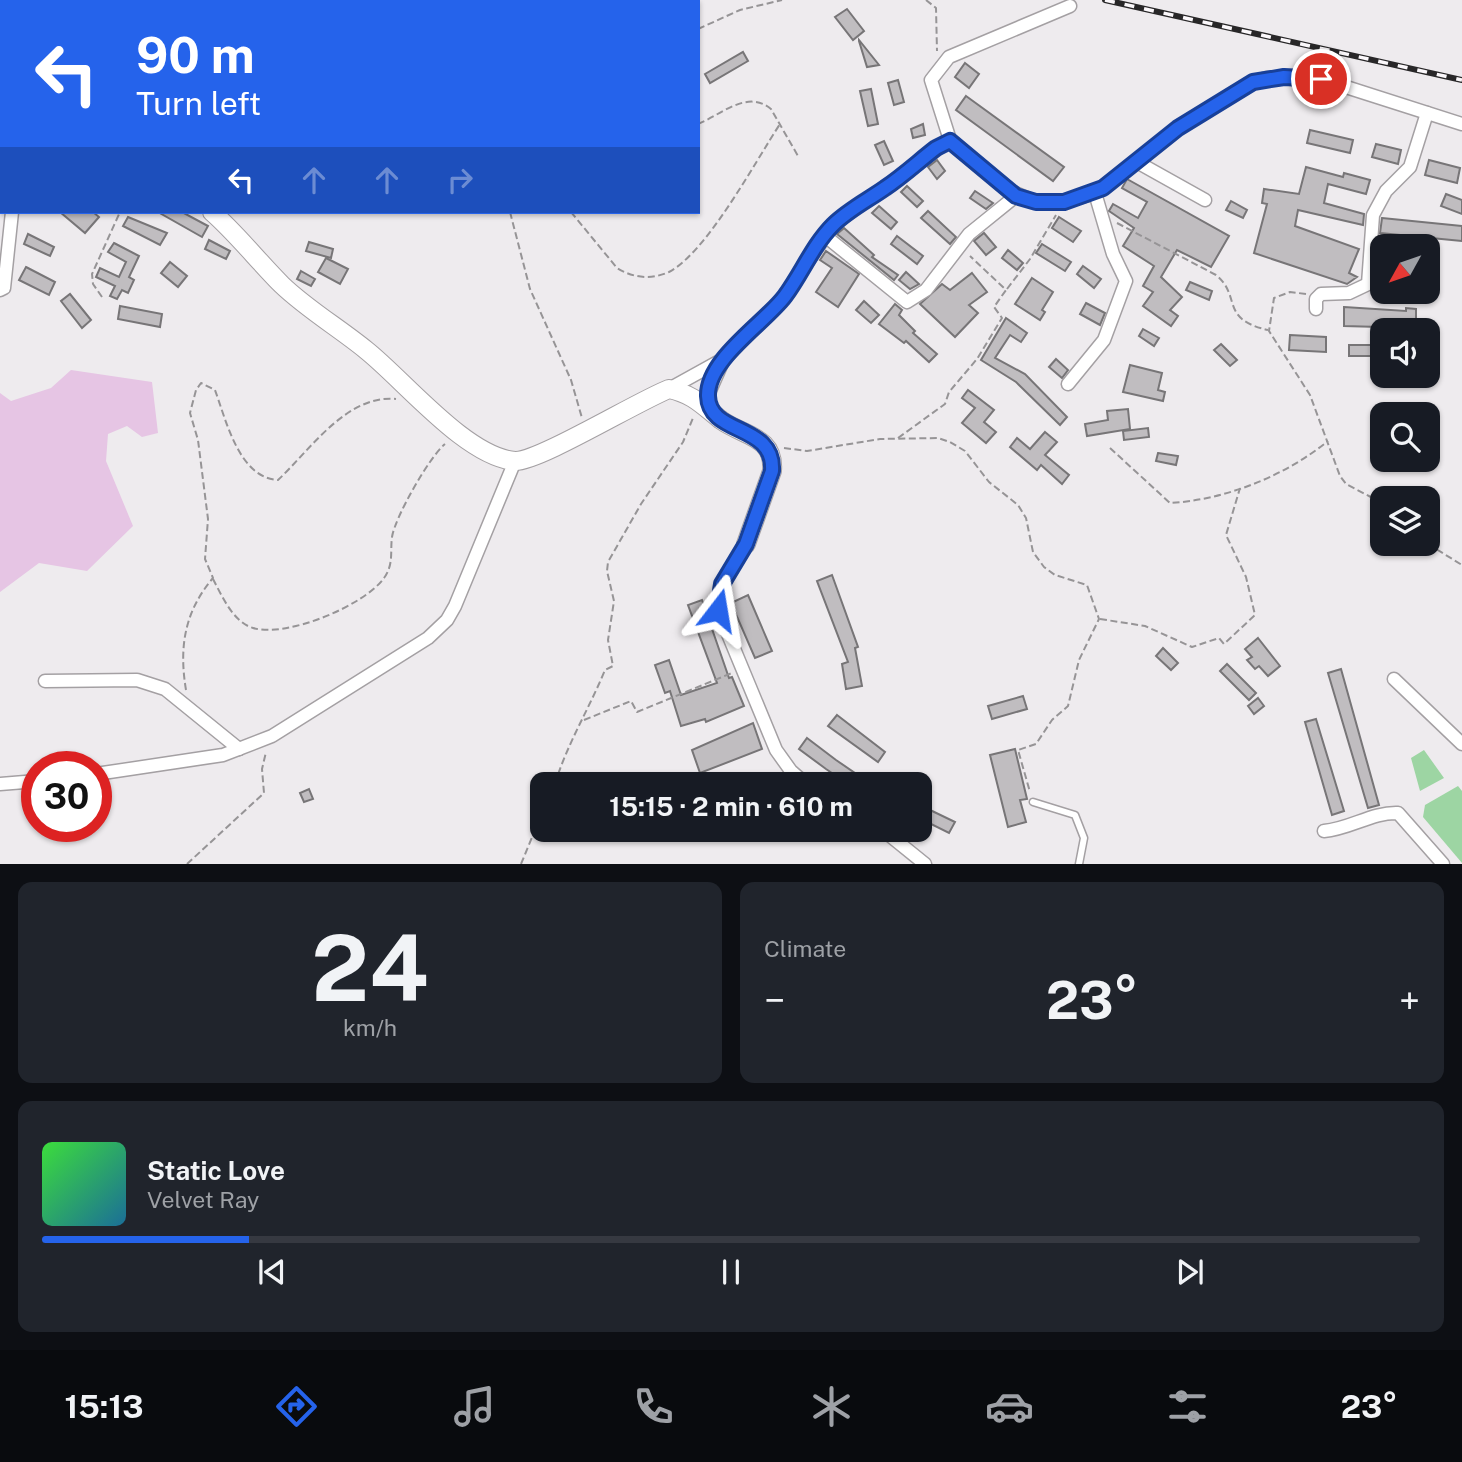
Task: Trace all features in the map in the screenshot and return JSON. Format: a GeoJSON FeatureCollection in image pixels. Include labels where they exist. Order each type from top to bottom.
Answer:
{"type":"FeatureCollection","features":[{"type":"Feature","properties":{"kind":"street"},"geometry":{"type":"LineString","coordinates":[[1070,6],[949,57],[931,80],[950,141],[1016,196],[1036,202],[1064,202],[1095,193],[1178,128],[1253,82],[1267,78],[1321,79],[1462,124]]}},
{"type":"Feature","properties":{"kind":"street"},"geometry":{"type":"LineString","coordinates":[[1316,304],[1321,294],[1360,290],[1367,284],[1373,215],[1386,191],[1410,167],[1427,113]]}},
{"type":"Feature","properties":{"kind":"street"},"geometry":{"type":"LineString","coordinates":[[707,406],[716,371],[725,358],[778,305],[824,235],[841,218],[950,141]]}},
{"type":"Feature","properties":{"kind":"street"},"geometry":{"type":"LineString","coordinates":[[1137,162],[1205,200]]}},
{"type":"Feature","properties":{"kind":"street"},"geometry":{"type":"LineString","coordinates":[[1069,384],[1104,340],[1126,281],[1113,254],[1095,193]]}},
{"type":"Feature","properties":{"kind":"street"},"geometry":{"type":"LineString","coordinates":[[824,235],[907,302],[926,290],[959,245],[1016,196]]}},
{"type":"Feature","properties":{"kind":"street"},"geometry":{"type":"LineString","coordinates":[[0,290],[4,288],[12,214]]}},
{"type":"Feature","properties":{"kind":"street"},"geometry":{"type":"LineString","coordinates":[[214,214],[297,298],[367,351],[463,437],[515,461],[542,452],[725,358]]}},
{"type":"Feature","properties":{"kind":"street"},"geometry":{"type":"LineString","coordinates":[[669,389],[688,394],[722,420],[761,440],[773,460],[772,471],[746,544],[722,584],[718,610],[776,750],[792,772]]}},
{"type":"Feature","properties":{"kind":"street"},"geometry":{"type":"LineString","coordinates":[[112,772],[198,760],[239,750],[272,736],[406,654],[439,629],[455,606],[515,461]]}},
{"type":"Feature","properties":{"kind":"street"},"geometry":{"type":"LineString","coordinates":[[1394,679],[1462,744]]}},
{"type":"Feature","properties":{"kind":"street"},"geometry":{"type":"LineString","coordinates":[[45,681],[137,680],[165,689],[239,750]]}},
{"type":"Feature","properties":{"kind":"street"},"geometry":{"type":"LineString","coordinates":[[0,784],[21,782]]}},
{"type":"Feature","properties":{"kind":"street"},"geometry":{"type":"LineString","coordinates":[[1324,831],[1342,830],[1384,813],[1398,813],[1443,863]]}},
{"type":"Feature","properties":{"kind":"street"},"geometry":{"type":"LineString","coordinates":[[898,842],[925,863]]}},
{"type":"Feature","properties":{"kind":"lane"},"geometry":{"type":"LineString","coordinates":[[1033,802],[1075,815],[1084,838],[1079,863]]}},
{"type":"Feature","properties":{"kind":"path"},"geometry":{"type":"LineString","coordinates":[[700,28],[740,10],[782,0]]}},
{"type":"Feature","properties":{"kind":"path"},"geometry":{"type":"LineString","coordinates":[[926,0],[936,8],[939,29],[937,69]]}},
{"type":"Feature","properties":{"kind":"path"},"geometry":{"type":"LineString","coordinates":[[700,123],[735,106],[755,101],[771,108],[798,156]]}},
{"type":"Feature","properties":{"kind":"path"},"geometry":{"type":"LineString","coordinates":[[573,214],[617,268],[626,274],[647,277],[667,273],[693,253],[780,124]]}},
{"type":"Feature","properties":{"kind":"path"},"geometry":{"type":"LineString","coordinates":[[896,439],[945,404],[949,393],[977,359],[1002,318],[994,307],[1030,259],[1064,202]]}},
{"type":"Feature","properties":{"kind":"path"},"geometry":{"type":"LineString","coordinates":[[102,297],[93,284],[92,274],[119,214]]}},
{"type":"Feature","properties":{"kind":"path"},"geometry":{"type":"LineString","coordinates":[[511,214],[530,289],[570,380],[582,415],[582,432]]}},
{"type":"Feature","properties":{"kind":"path"},"geometry":{"type":"LineString","coordinates":[[1101,215],[1224,281],[1233,312],[1248,323],[1269,331],[1310,395],[1312,408],[1329,440],[1340,476],[1346,484],[1370,497]]}},
{"type":"Feature","properties":{"kind":"path"},"geometry":{"type":"LineString","coordinates":[[959,245],[1006,290]]}},
{"type":"Feature","properties":{"kind":"path"},"geometry":{"type":"LineString","coordinates":[[1269,331],[1277,295],[1303,292],[1316,304]]}},
{"type":"Feature","properties":{"kind":"path"},"geometry":{"type":"LineString","coordinates":[[403,401],[384,398],[361,404],[341,418],[278,480],[268,480],[257,474],[236,446],[215,390],[201,383],[196,390],[190,413],[198,440],[208,519],[205,559],[212,578],[239,620],[252,628],[291,627],[348,606],[383,580],[391,568],[392,536],[405,506],[442,446],[453,438],[463,437]]}},
{"type":"Feature","properties":{"kind":"path"},"geometry":{"type":"LineString","coordinates":[[559,772],[564,755],[605,670],[613,666],[608,640],[614,601],[607,571],[608,562],[641,504],[684,442],[696,409],[707,406]]}},
{"type":"Feature","properties":{"kind":"path"},"geometry":{"type":"LineString","coordinates":[[761,440],[774,447],[807,451],[880,439],[938,438],[965,451],[989,482],[1018,505],[1026,518],[1033,552],[1044,567],[1055,575],[1087,585],[1099,619],[1079,660],[1068,706],[1052,720],[1036,744],[1018,750],[1033,802]]}},
{"type":"Feature","properties":{"kind":"path"},"geometry":{"type":"LineString","coordinates":[[1110,448],[1170,503],[1195,502],[1240,488],[1294,466],[1329,440]]}},
{"type":"Feature","properties":{"kind":"path"},"geometry":{"type":"LineString","coordinates":[[1099,619],[1145,626],[1192,647],[1210,638],[1219,638],[1224,644],[1247,623],[1255,615],[1254,602],[1246,577],[1226,535],[1240,488]]}},
{"type":"Feature","properties":{"kind":"path"},"geometry":{"type":"LineString","coordinates":[[1440,551],[1462,565]]}},
{"type":"Feature","properties":{"kind":"path"},"geometry":{"type":"LineString","coordinates":[[190,709],[182,650],[186,626],[195,603],[212,578]]}},
{"type":"Feature","properties":{"kind":"path"},"geometry":{"type":"LineString","coordinates":[[583,720],[631,701],[636,712],[741,669]]}},
{"type":"Feature","properties":{"kind":"path"},"geometry":{"type":"LineString","coordinates":[[187,863],[264,793],[262,769],[272,736]]}},
{"type":"Feature","properties":{"kind":"path"},"geometry":{"type":"LineString","coordinates":[[521,863],[530,842]]}},
{"type":"Feature","properties":{"kind":"shaded area"},"geometry":{"type":"Polygon","coordinates":[[[71,370],[152,382],[158,433],[142,437],[127,426],[108,434],[106,461],[133,526],[87,571],[39,563],[0,592],[0,393],[11,401],[51,388],[71,370]]]}},
{"type":"Feature","properties":{"kind":"shaded area"},"geometry":{"type":"Polygon","coordinates":[[[1424,750],[1444,778],[1420,791],[1411,758],[1424,750]]]}},
{"type":"Feature","properties":{"kind":"shaded area"},"geometry":{"type":"Polygon","coordinates":[[[1458,786],[1462,791],[1462,863],[1423,817],[1425,805],[1458,786]]]}},
{"type":"Feature","properties":{"kind":"building"},"geometry":{"type":"Polygon","coordinates":[[[847,9],[864,31],[853,40],[835,17],[847,9]]]}},
{"type":"Feature","properties":{"kind":"building"},"geometry":{"type":"Polygon","coordinates":[[[859,40],[879,65],[867,67],[859,40]]]}},
{"type":"Feature","properties":{"kind":"building"},"geometry":{"type":"Polygon","coordinates":[[[743,52],[748,61],[710,83],[705,74],[743,52]]]}},
{"type":"Feature","properties":{"kind":"building"},"geometry":{"type":"Polygon","coordinates":[[[965,63],[979,74],[969,88],[955,77],[965,63]]]}},
{"type":"Feature","properties":{"kind":"building"},"geometry":{"type":"Polygon","coordinates":[[[898,80],[904,102],[894,105],[888,83],[898,80]]]}},
{"type":"Feature","properties":{"kind":"building"},"geometry":{"type":"Polygon","coordinates":[[[871,89],[878,124],[868,126],[860,91],[871,89]]]}},
{"type":"Feature","properties":{"kind":"building"},"geometry":{"type":"Polygon","coordinates":[[[966,96],[1064,167],[1053,181],[956,110],[966,96]]]}},
{"type":"Feature","properties":{"kind":"building"},"geometry":{"type":"Polygon","coordinates":[[[923,124],[925,135],[913,138],[911,129],[923,124]]]}},
{"type":"Feature","properties":{"kind":"building"},"geometry":{"type":"Polygon","coordinates":[[[1310,130],[1353,140],[1350,153],[1307,143],[1310,130]]]}},
{"type":"Feature","properties":{"kind":"building"},"geometry":{"type":"Polygon","coordinates":[[[884,141],[893,161],[884,165],[875,145],[884,141]]]}},
{"type":"Feature","properties":{"kind":"building"},"geometry":{"type":"Polygon","coordinates":[[[1376,144],[1401,150],[1398,164],[1372,157],[1376,144]]]}},
{"type":"Feature","properties":{"kind":"building"},"geometry":{"type":"Polygon","coordinates":[[[937,160],[945,171],[937,179],[928,167],[937,160]]]}},
{"type":"Feature","properties":{"kind":"building"},"geometry":{"type":"Polygon","coordinates":[[[1429,160],[1460,168],[1457,183],[1425,175],[1429,160]]]}},
{"type":"Feature","properties":{"kind":"building"},"geometry":{"type":"Polygon","coordinates":[[[1306,167],[1343,177],[1344,173],[1370,180],[1366,194],[1328,184],[1324,203],[1364,214],[1363,225],[1298,210],[1295,226],[1359,249],[1349,273],[1357,277],[1347,284],[1254,253],[1267,204],[1262,203],[1264,189],[1299,194],[1306,167]]]}},
{"type":"Feature","properties":{"kind":"building"},"geometry":{"type":"Polygon","coordinates":[[[1127,179],[1229,236],[1211,267],[1177,250],[1161,277],[1182,297],[1170,310],[1178,316],[1171,326],[1143,306],[1153,292],[1143,286],[1154,266],[1123,246],[1134,228],[1109,211],[1113,204],[1138,218],[1147,202],[1122,188],[1127,179]]]}},
{"type":"Feature","properties":{"kind":"building"},"geometry":{"type":"Polygon","coordinates":[[[907,186],[923,201],[917,207],[901,192],[907,186]]]}},
{"type":"Feature","properties":{"kind":"building"},"geometry":{"type":"Polygon","coordinates":[[[975,191],[993,203],[986,209],[970,198],[975,191]]]}},
{"type":"Feature","properties":{"kind":"building"},"geometry":{"type":"Polygon","coordinates":[[[1446,194],[1462,200],[1462,214],[1441,206],[1446,194]]]}},
{"type":"Feature","properties":{"kind":"building"},"geometry":{"type":"Polygon","coordinates":[[[1231,201],[1247,210],[1243,218],[1226,210],[1231,201]]]}},
{"type":"Feature","properties":{"kind":"building"},"geometry":{"type":"Polygon","coordinates":[[[879,206],[897,222],[891,229],[872,213],[879,206]]]}},
{"type":"Feature","properties":{"kind":"building"},"geometry":{"type":"Polygon","coordinates":[[[928,211],[956,237],[950,244],[921,218],[928,211]]]}},
{"type":"Feature","properties":{"kind":"building"},"geometry":{"type":"Polygon","coordinates":[[[62,214],[95,214],[99,217],[85,233],[62,214]]]}},
{"type":"Feature","properties":{"kind":"building"},"geometry":{"type":"Polygon","coordinates":[[[162,214],[186,214],[208,226],[202,237],[162,214]]]}},
{"type":"Feature","properties":{"kind":"building"},"geometry":{"type":"Polygon","coordinates":[[[128,217],[167,233],[160,245],[123,226],[128,217]]]}},
{"type":"Feature","properties":{"kind":"building"},"geometry":{"type":"Polygon","coordinates":[[[1059,217],[1081,231],[1073,242],[1052,228],[1059,217]]]}},
{"type":"Feature","properties":{"kind":"building"},"geometry":{"type":"Polygon","coordinates":[[[1382,218],[1462,226],[1462,241],[1440,239],[1440,234],[1380,233],[1382,218]]]}},
{"type":"Feature","properties":{"kind":"building"},"geometry":{"type":"Polygon","coordinates":[[[844,228],[874,255],[872,257],[898,275],[894,280],[837,234],[844,228]]]}},
{"type":"Feature","properties":{"kind":"building"},"geometry":{"type":"Polygon","coordinates":[[[984,233],[996,247],[986,255],[974,241],[984,233]]]}},
{"type":"Feature","properties":{"kind":"building"},"geometry":{"type":"Polygon","coordinates":[[[28,234],[54,247],[50,256],[24,244],[28,234]]]}},
{"type":"Feature","properties":{"kind":"building"},"geometry":{"type":"Polygon","coordinates":[[[897,236],[923,256],[917,264],[891,244],[897,236]]]}},
{"type":"Feature","properties":{"kind":"building"},"geometry":{"type":"Polygon","coordinates":[[[209,240],[230,251],[226,259],[205,249],[209,240]]]}},
{"type":"Feature","properties":{"kind":"building"},"geometry":{"type":"Polygon","coordinates":[[[309,242],[333,249],[331,258],[306,251],[309,242]]]}},
{"type":"Feature","properties":{"kind":"building"},"geometry":{"type":"Polygon","coordinates":[[[114,243],[139,256],[129,277],[134,280],[128,293],[122,290],[117,299],[110,296],[115,286],[96,277],[100,268],[119,277],[126,262],[108,252],[114,243]]]}},
{"type":"Feature","properties":{"kind":"building"},"geometry":{"type":"Polygon","coordinates":[[[1042,244],[1071,262],[1065,271],[1036,253],[1042,244]]]}},
{"type":"Feature","properties":{"kind":"building"},"geometry":{"type":"Polygon","coordinates":[[[1008,250],[1023,263],[1017,270],[1002,258],[1008,250]]]}},
{"type":"Feature","properties":{"kind":"building"},"geometry":{"type":"Polygon","coordinates":[[[826,251],[859,274],[838,307],[816,292],[832,268],[820,260],[826,251]]]}},
{"type":"Feature","properties":{"kind":"building"},"geometry":{"type":"Polygon","coordinates":[[[326,258],[348,269],[340,284],[318,272],[326,258]]]}},
{"type":"Feature","properties":{"kind":"building"},"geometry":{"type":"Polygon","coordinates":[[[170,262],[187,276],[178,287],[161,273],[170,262]]]}},
{"type":"Feature","properties":{"kind":"building"},"geometry":{"type":"Polygon","coordinates":[[[1083,266],[1101,279],[1094,288],[1077,274],[1083,266]]]}},
{"type":"Feature","properties":{"kind":"building"},"geometry":{"type":"Polygon","coordinates":[[[26,267],[55,282],[49,295],[19,280],[26,267]]]}},
{"type":"Feature","properties":{"kind":"building"},"geometry":{"type":"Polygon","coordinates":[[[301,271],[315,279],[311,286],[297,279],[301,271]]]}},
{"type":"Feature","properties":{"kind":"building"},"geometry":{"type":"Polygon","coordinates":[[[906,272],[919,284],[910,289],[899,280],[906,272]]]}},
{"type":"Feature","properties":{"kind":"building"},"geometry":{"type":"Polygon","coordinates":[[[972,273],[987,292],[969,305],[978,313],[955,337],[920,304],[942,284],[950,290],[972,273]]]}},
{"type":"Feature","properties":{"kind":"building"},"geometry":{"type":"Polygon","coordinates":[[[1032,278],[1053,292],[1042,310],[1045,312],[1040,320],[1015,304],[1032,278]]]}},
{"type":"Feature","properties":{"kind":"building"},"geometry":{"type":"Polygon","coordinates":[[[1190,282],[1212,291],[1209,300],[1186,290],[1190,282]]]}},
{"type":"Feature","properties":{"kind":"building"},"geometry":{"type":"Polygon","coordinates":[[[70,294],[91,320],[82,328],[61,301],[70,294]]]}},
{"type":"Feature","properties":{"kind":"building"},"geometry":{"type":"Polygon","coordinates":[[[864,301],[879,315],[871,323],[856,310],[864,301]]]}},
{"type":"Feature","properties":{"kind":"building"},"geometry":{"type":"Polygon","coordinates":[[[1086,303],[1105,313],[1100,325],[1080,314],[1086,303]]]}},
{"type":"Feature","properties":{"kind":"building"},"geometry":{"type":"Polygon","coordinates":[[[895,304],[902,310],[899,315],[915,331],[913,333],[937,354],[929,362],[906,341],[904,343],[879,324],[895,304]]]}},
{"type":"Feature","properties":{"kind":"building"},"geometry":{"type":"Polygon","coordinates":[[[120,306],[162,314],[160,327],[118,319],[120,306]]]}},
{"type":"Feature","properties":{"kind":"building"},"geometry":{"type":"Polygon","coordinates":[[[1344,307],[1406,311],[1406,308],[1416,309],[1416,318],[1370,318],[1370,327],[1344,326],[1344,307]]]}},
{"type":"Feature","properties":{"kind":"building"},"geometry":{"type":"Polygon","coordinates":[[[1006,318],[1027,333],[1021,342],[1010,335],[995,358],[1025,374],[1067,417],[1060,425],[1016,382],[981,360],[1006,318]]]}},
{"type":"Feature","properties":{"kind":"building"},"geometry":{"type":"Polygon","coordinates":[[[1143,329],[1159,338],[1154,346],[1139,336],[1143,329]]]}},
{"type":"Feature","properties":{"kind":"building"},"geometry":{"type":"Polygon","coordinates":[[[1290,335],[1326,337],[1326,352],[1289,350],[1290,335]]]}},
{"type":"Feature","properties":{"kind":"building"},"geometry":{"type":"Polygon","coordinates":[[[1221,344],[1237,360],[1230,366],[1214,350],[1221,344]]]}},
{"type":"Feature","properties":{"kind":"building"},"geometry":{"type":"Polygon","coordinates":[[[1349,345],[1370,345],[1370,356],[1349,356],[1349,345]]]}},
{"type":"Feature","properties":{"kind":"building"},"geometry":{"type":"Polygon","coordinates":[[[1056,359],[1068,370],[1062,378],[1049,367],[1056,359]]]}},
{"type":"Feature","properties":{"kind":"building"},"geometry":{"type":"Polygon","coordinates":[[[1130,365],[1162,373],[1158,390],[1165,392],[1163,401],[1123,392],[1130,365]]]}},
{"type":"Feature","properties":{"kind":"building"},"geometry":{"type":"Polygon","coordinates":[[[968,390],[994,410],[984,422],[996,432],[986,443],[962,423],[975,408],[962,398],[968,390]]]}},
{"type":"Feature","properties":{"kind":"building"},"geometry":{"type":"Polygon","coordinates":[[[1128,409],[1130,429],[1087,436],[1085,424],[1108,420],[1107,411],[1128,409]]]}},
{"type":"Feature","properties":{"kind":"building"},"geometry":{"type":"Polygon","coordinates":[[[1148,428],[1149,437],[1124,440],[1123,431],[1148,428]]]}},
{"type":"Feature","properties":{"kind":"building"},"geometry":{"type":"Polygon","coordinates":[[[1045,432],[1057,442],[1045,455],[1069,475],[1062,484],[1041,465],[1037,470],[1010,447],[1017,438],[1030,449],[1045,432]]]}},
{"type":"Feature","properties":{"kind":"building"},"geometry":{"type":"Polygon","coordinates":[[[1158,453],[1178,456],[1176,465],[1156,461],[1158,453]]]}},
{"type":"Feature","properties":{"kind":"building"},"geometry":{"type":"Polygon","coordinates":[[[832,575],[858,647],[855,648],[862,686],[846,689],[842,664],[848,662],[817,581],[832,575]]]}},
{"type":"Feature","properties":{"kind":"building"},"geometry":{"type":"Polygon","coordinates":[[[748,595],[772,651],[755,658],[731,603],[748,595]]]}},
{"type":"Feature","properties":{"kind":"building"},"geometry":{"type":"Polygon","coordinates":[[[702,600],[729,678],[732,677],[744,706],[706,722],[705,719],[681,726],[670,691],[665,693],[655,665],[669,660],[681,695],[717,683],[688,605],[702,600]]]}},
{"type":"Feature","properties":{"kind":"building"},"geometry":{"type":"Polygon","coordinates":[[[1258,638],[1280,666],[1268,676],[1259,666],[1255,669],[1247,660],[1252,657],[1245,649],[1258,638]]]}},
{"type":"Feature","properties":{"kind":"building"},"geometry":{"type":"Polygon","coordinates":[[[1163,648],[1178,663],[1171,670],[1156,656],[1163,648]]]}},
{"type":"Feature","properties":{"kind":"building"},"geometry":{"type":"Polygon","coordinates":[[[1227,664],[1256,693],[1249,700],[1220,671],[1227,664]]]}},
{"type":"Feature","properties":{"kind":"building"},"geometry":{"type":"Polygon","coordinates":[[[1341,669],[1379,805],[1368,808],[1328,673],[1341,669]]]}},
{"type":"Feature","properties":{"kind":"building"},"geometry":{"type":"Polygon","coordinates":[[[1023,696],[1027,709],[992,719],[988,706],[1023,696]]]}},
{"type":"Feature","properties":{"kind":"building"},"geometry":{"type":"Polygon","coordinates":[[[1258,698],[1264,706],[1254,714],[1248,706],[1258,698]]]}},
{"type":"Feature","properties":{"kind":"building"},"geometry":{"type":"Polygon","coordinates":[[[837,715],[885,752],[878,762],[828,726],[837,715]]]}},
{"type":"Feature","properties":{"kind":"building"},"geometry":{"type":"Polygon","coordinates":[[[1316,719],[1344,811],[1332,815],[1305,722],[1316,719]]]}},
{"type":"Feature","properties":{"kind":"building"},"geometry":{"type":"Polygon","coordinates":[[[753,723],[762,749],[703,772],[700,772],[692,750],[753,723]]]}},
{"type":"Feature","properties":{"kind":"building"},"geometry":{"type":"Polygon","coordinates":[[[807,738],[854,772],[830,772],[799,749],[807,738]]]}},
{"type":"Feature","properties":{"kind":"building"},"geometry":{"type":"Polygon","coordinates":[[[1015,749],[1027,799],[1020,800],[1026,822],[1008,827],[990,755],[1015,749]]]}},
{"type":"Feature","properties":{"kind":"building"},"geometry":{"type":"Polygon","coordinates":[[[309,789],[313,799],[304,802],[300,793],[309,789]]]}},
{"type":"Feature","properties":{"kind":"building"},"geometry":{"type":"Polygon","coordinates":[[[932,811],[955,822],[949,833],[932,824],[932,811]]]}},
{"type":"Feature","properties":{"kind":"railway"},"geometry":{"type":"LineString","coordinates":[[1105,0],[1462,80]]}},
{"type":"Feature","properties":{"kind":"route"},"geometry":{"type":"LineString","coordinates":[[718,610],[722,584],[746,544],[772,471],[773,460],[761,440],[722,420],[711,409],[708,395],[716,371],[725,358],[778,305],[833,225],[905,174],[936,148],[950,141],[1016,196],[1036,202],[1064,202],[1093,194],[1103,188],[1178,128],[1253,82],[1284,77],[1321,79]]}}]}
